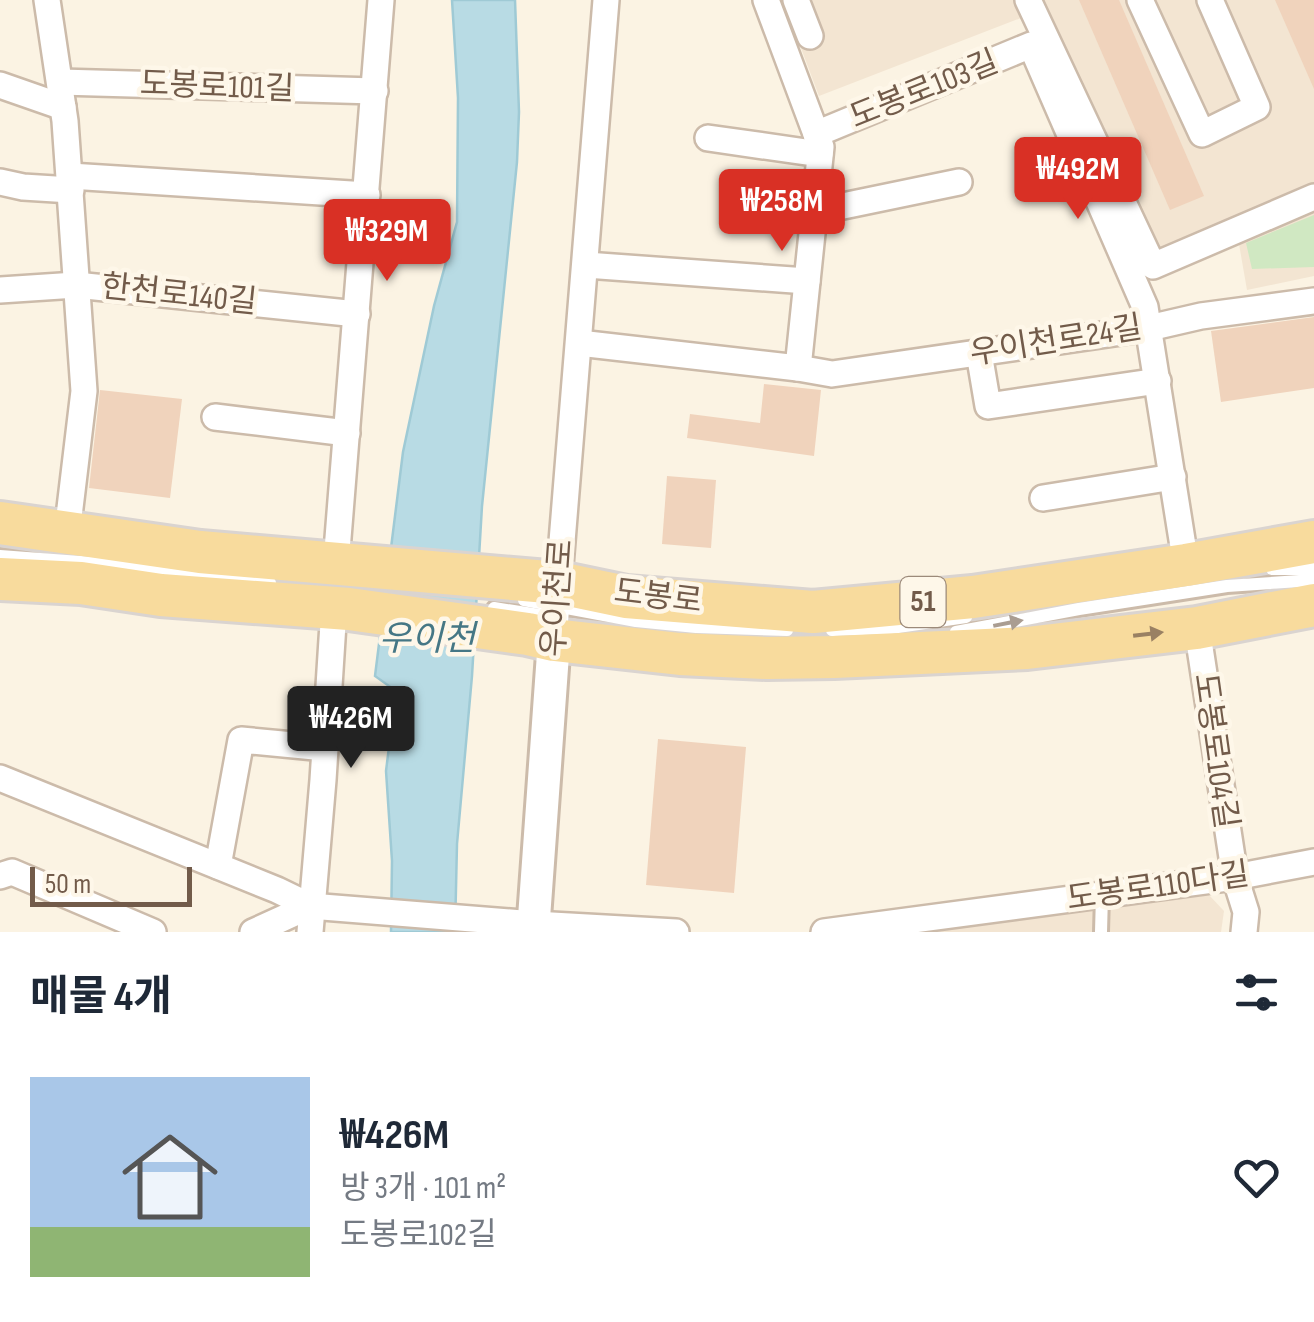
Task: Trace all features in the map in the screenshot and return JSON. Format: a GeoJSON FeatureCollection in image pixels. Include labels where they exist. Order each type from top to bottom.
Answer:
{"type":"FeatureCollection","features":[{"type":"Feature","properties":{"kind":"main road","name":"51"},"geometry":{"type":"LineString","coordinates":[[0,524],[200,552],[337,584],[537,608]]}},
{"type":"Feature","properties":{"kind":"main road","name":"도봉로"},"geometry":{"type":"LineString","coordinates":[[537,608],[626,597],[813,612],[973,597],[1314,542]]}},
{"type":"Feature","properties":{"kind":"main road","name":"51"},"geometry":{"type":"LineString","coordinates":[[0,579],[81,583],[162,596],[337,584]]}},
{"type":"Feature","properties":{"kind":"main road","name":"도봉로"},"geometry":{"type":"LineString","coordinates":[[537,608],[680,654],[798,658],[1027,648],[1196,628],[1314,605]]}},
{"type":"Feature","properties":{"kind":"street"},"geometry":{"type":"LineString","coordinates":[[47,0],[70,183],[84,392],[67,533]]}},
{"type":"Feature","properties":{"kind":"street"},"geometry":{"type":"LineString","coordinates":[[314,915],[381,0]]}},
{"type":"Feature","properties":{"kind":"street","name":"우이천로"},"geometry":{"type":"LineString","coordinates":[[523,926],[537,608],[579,343],[606,0]]}},
{"type":"Feature","properties":{"kind":"street"},"geometry":{"type":"LineString","coordinates":[[766,0],[818,144],[798,368]]}},
{"type":"Feature","properties":{"kind":"street"},"geometry":{"type":"LineString","coordinates":[[796,0],[810,36]]}},
{"type":"Feature","properties":{"kind":"street"},"geometry":{"type":"LineString","coordinates":[[1028,0],[1153,266],[1314,197]]}},
{"type":"Feature","properties":{"kind":"street"},"geometry":{"type":"LineString","coordinates":[[1140,0],[1202,134],[1257,107],[1210,0]]}},
{"type":"Feature","properties":{"kind":"street","name":"도봉로103길"},"geometry":{"type":"LineString","coordinates":[[818,144],[1031,46],[1144,307],[1186,565]]}},
{"type":"Feature","properties":{"kind":"street","name":"도봉로101길"},"geometry":{"type":"LineString","coordinates":[[0,85],[61,94],[375,92]]}},
{"type":"Feature","properties":{"kind":"street"},"geometry":{"type":"LineString","coordinates":[[708,138],[818,144]]}},
{"type":"Feature","properties":{"kind":"street"},"geometry":{"type":"LineString","coordinates":[[0,182],[24,187],[70,183],[367,195]]}},
{"type":"Feature","properties":{"kind":"street"},"geometry":{"type":"LineString","coordinates":[[814,212],[959,182]]}},
{"type":"Feature","properties":{"kind":"street"},"geometry":{"type":"LineString","coordinates":[[586,265],[807,281]]}},
{"type":"Feature","properties":{"kind":"street","name":"한천로140길"},"geometry":{"type":"LineString","coordinates":[[0,290],[76,284],[357,314]]}},
{"type":"Feature","properties":{"kind":"street","name":"우이천로24길"},"geometry":{"type":"LineString","coordinates":[[579,343],[832,374],[1314,300]]}},
{"type":"Feature","properties":{"kind":"street"},"geometry":{"type":"LineString","coordinates":[[980,353],[988,406],[1158,380]]}},
{"type":"Feature","properties":{"kind":"street"},"geometry":{"type":"LineString","coordinates":[[215,418],[347,433]]}},
{"type":"Feature","properties":{"kind":"street"},"geometry":{"type":"LineString","coordinates":[[1043,498],[1173,477]]}},
{"type":"Feature","properties":{"kind":"street","name":"도봉로104길"},"geometry":{"type":"LineString","coordinates":[[1196,628],[1235,878],[1246,912],[1244,932]]}},
{"type":"Feature","properties":{"kind":"street"},"geometry":{"type":"LineString","coordinates":[[218,866],[241,740],[325,748]]}},
{"type":"Feature","properties":{"kind":"street"},"geometry":{"type":"LineString","coordinates":[[0,778],[218,866],[314,915]]}},
{"type":"Feature","properties":{"kind":"street","name":"도봉로110다길"},"geometry":{"type":"LineString","coordinates":[[824,932],[1235,878],[1314,862]]}},
{"type":"Feature","properties":{"kind":"street"},"geometry":{"type":"LineString","coordinates":[[0,876],[12,872],[153,932]]}},
{"type":"Feature","properties":{"kind":"street"},"geometry":{"type":"LineString","coordinates":[[253,932],[314,915],[676,932]]}},
{"type":"Feature","properties":{"kind":"lane"},"geometry":{"type":"LineString","coordinates":[[0,544],[189,560],[337,584]]}},
{"type":"Feature","properties":{"kind":"lane"},"geometry":{"type":"LineString","coordinates":[[0,556],[93,562],[290,585]]}},
{"type":"Feature","properties":{"kind":"lane"},"geometry":{"type":"LineString","coordinates":[[1256,569],[1314,568]]}},
{"type":"Feature","properties":{"kind":"lane"},"geometry":{"type":"LineString","coordinates":[[816,630],[924,624],[1238,569]]}},
{"type":"Feature","properties":{"kind":"lane"},"geometry":{"type":"LineString","coordinates":[[831,640],[962,631],[1227,586],[1314,580]]}},
{"type":"Feature","properties":{"kind":"lane"},"geometry":{"type":"LineString","coordinates":[[480,607],[537,608],[640,633],[798,636]]}},
{"type":"Feature","properties":{"kind":"lane"},"geometry":{"type":"LineString","coordinates":[[1101,932],[1102,895]]}},
{"type":"Feature","properties":{"kind":"shaded area"},"geometry":{"type":"Polygon","coordinates":[[[783,0],[1314,0],[1314,276],[1247,290],[1239,244],[1153,266],[1039,11],[819,96],[783,0]]]}},
{"type":"Feature","properties":{"kind":"shaded area"},"geometry":{"type":"Polygon","coordinates":[[[1209,895],[1224,911],[1221,932],[922,932],[1209,895]]]}},
{"type":"Feature","properties":{"kind":"green space"},"geometry":{"type":"Polygon","coordinates":[[[1314,215],[1314,267],[1252,269],[1246,243],[1314,215]]]}},
{"type":"Feature","properties":{"kind":"water","name":"우이천"},"geometry":{"type":"Polygon","coordinates":[[[452,0],[515,0],[517,162],[482,506],[457,844],[455,932],[391,932],[392,861],[386,771],[396,691],[375,676],[403,452],[434,306],[457,222],[458,98],[452,0]]]}},
{"type":"Feature","properties":{"kind":"building"},"geometry":{"type":"Polygon","coordinates":[[[1079,0],[1119,0],[1204,196],[1170,210],[1079,0]]]}},
{"type":"Feature","properties":{"kind":"building"},"geometry":{"type":"Polygon","coordinates":[[[1275,0],[1314,0],[1314,89],[1275,0]]]}},
{"type":"Feature","properties":{"kind":"building"},"geometry":{"type":"Polygon","coordinates":[[[1314,317],[1314,388],[1221,402],[1211,331],[1314,317]]]}},
{"type":"Feature","properties":{"kind":"building"},"geometry":{"type":"Polygon","coordinates":[[[764,384],[821,390],[814,456],[687,438],[690,414],[760,423],[764,384]]]}},
{"type":"Feature","properties":{"kind":"building"},"geometry":{"type":"Polygon","coordinates":[[[100,390],[182,399],[170,498],[89,488],[100,390]]]}},
{"type":"Feature","properties":{"kind":"building"},"geometry":{"type":"Polygon","coordinates":[[[667,476],[716,480],[711,548],[662,544],[667,476]]]}},
{"type":"Feature","properties":{"kind":"building"},"geometry":{"type":"Polygon","coordinates":[[[658,739],[746,747],[734,893],[646,885],[658,739]]]}}]}
